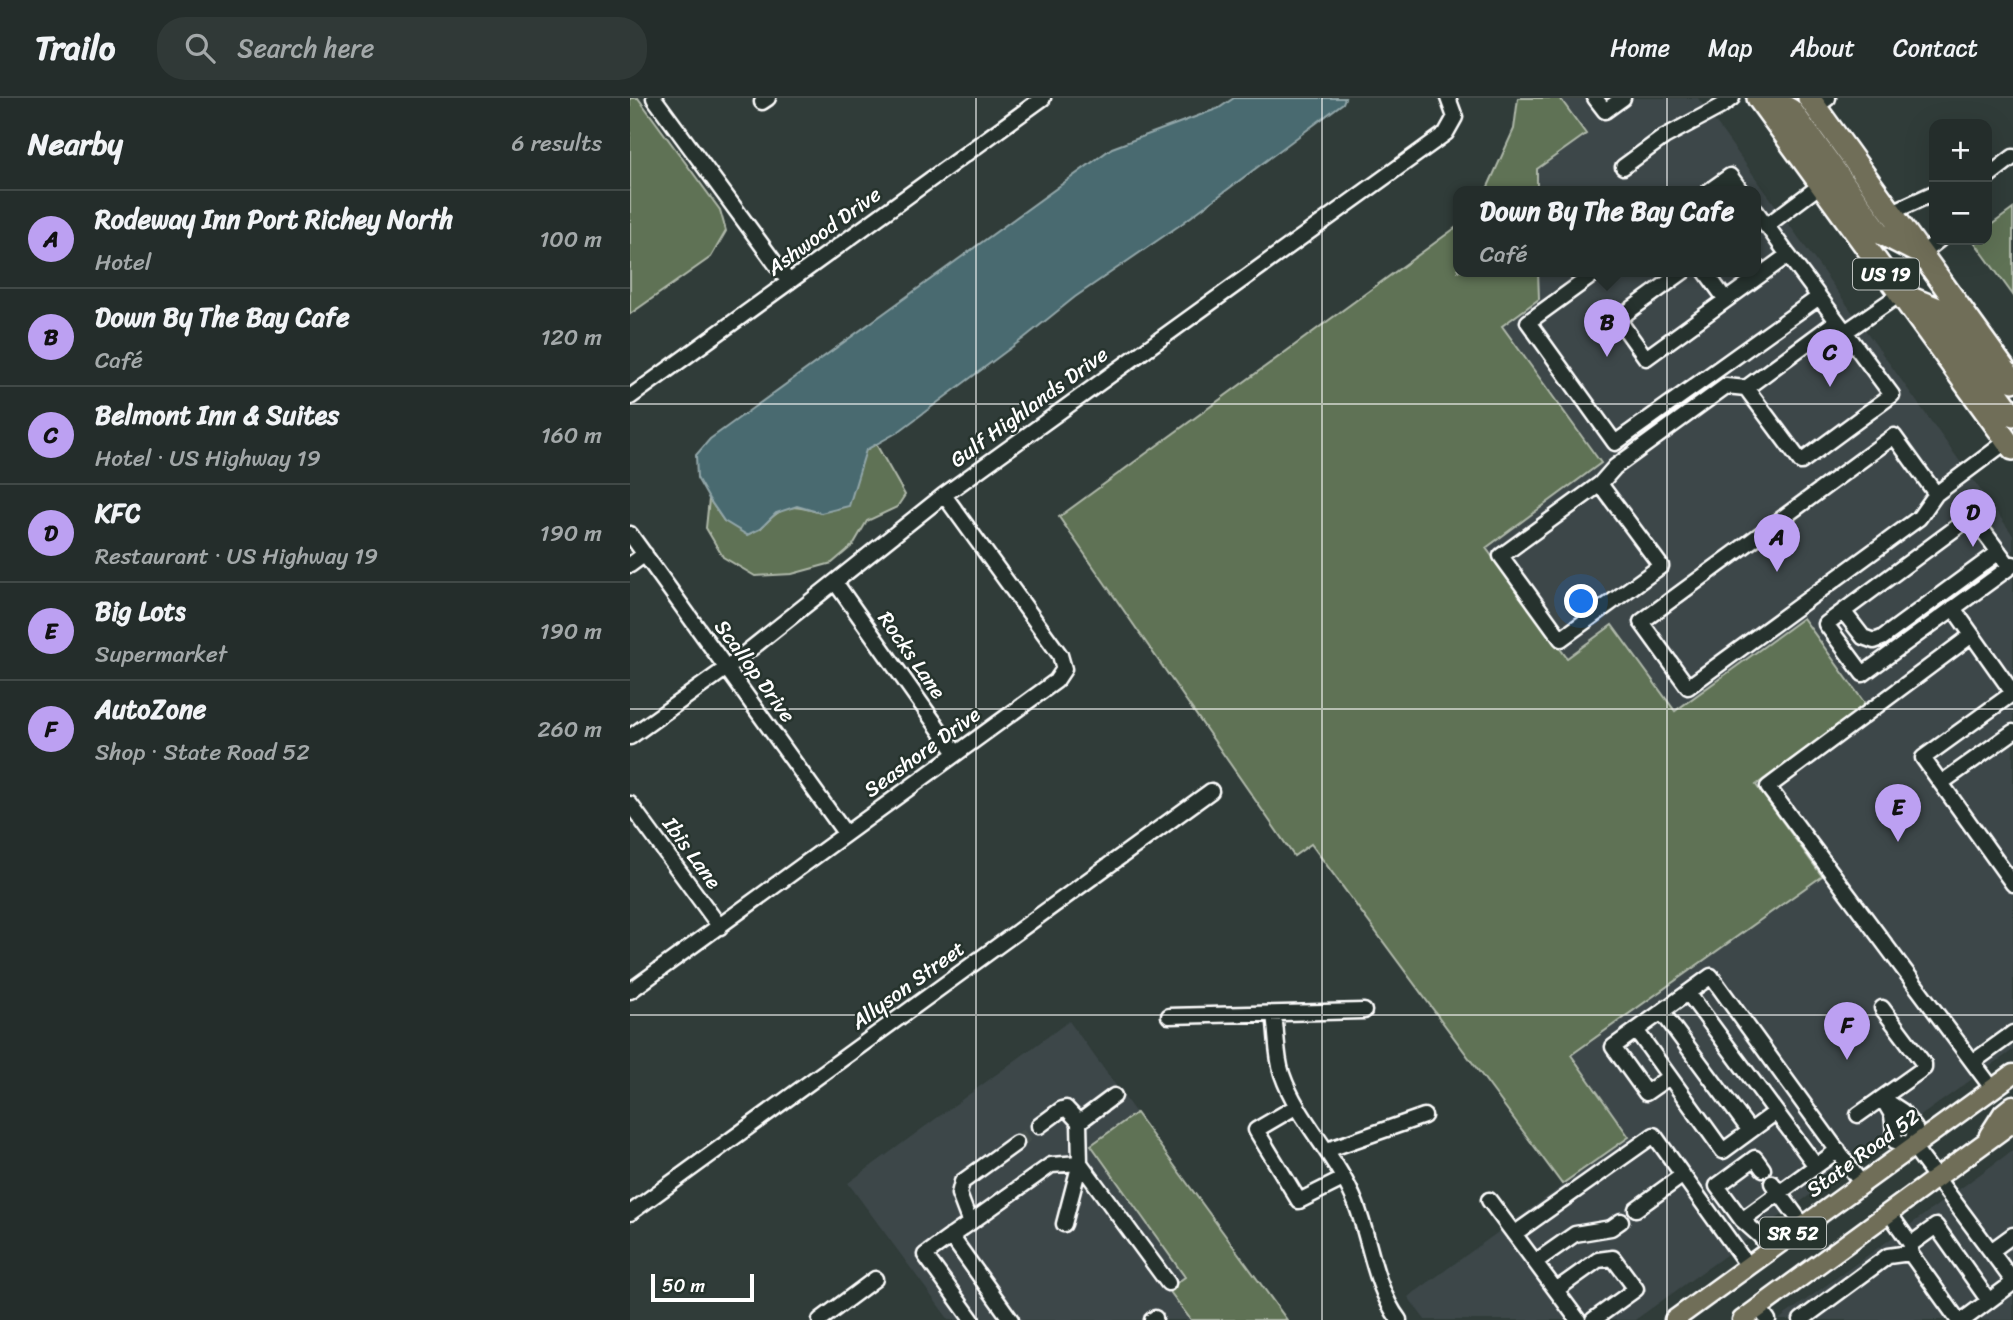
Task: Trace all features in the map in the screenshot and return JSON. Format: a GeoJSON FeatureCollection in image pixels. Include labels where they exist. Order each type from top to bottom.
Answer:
{"type":"FeatureCollection","features":[{"type":"Feature","properties":{"kind":"highway","name":"US 19"},"geometry":{"type":"LineString","coordinates":[[1758,98],[2010,445]]}},
{"type":"Feature","properties":{"kind":"highway"},"geometry":{"type":"LineString","coordinates":[[1770,98],[1791,110],[1881,233],[1921,254]]}},
{"type":"Feature","properties":{"kind":"highway","name":"US 19"},"geometry":{"type":"LineString","coordinates":[[1818,101],[1890,213],[2013,381]]}},
{"type":"Feature","properties":{"kind":"highway"},"geometry":{"type":"LineString","coordinates":[[1900,294],[1936,309],[2013,415]]}},
{"type":"Feature","properties":{"kind":"main road","name":"State Road 52"},"geometry":{"type":"LineString","coordinates":[[1674,1320],[2013,1074]]}},
{"type":"Feature","properties":{"kind":"main road","name":"SR 52"},"geometry":{"type":"LineString","coordinates":[[1742,1320],[1764,1314],[1888,1213],[1983,1144],[2010,1119]]}},
{"type":"Feature","properties":{"kind":"street"},"geometry":{"type":"LineString","coordinates":[[654,98],[789,282]]}},
{"type":"Feature","properties":{"kind":"street","name":"Ashwood Drive"},"geometry":{"type":"LineString","coordinates":[[630,397],[1043,98]]}},
{"type":"Feature","properties":{"kind":"street","name":"Gulf Highlands Drive"},"geometry":{"type":"LineString","coordinates":[[630,737],[728,667],[944,495],[1446,134],[1455,117],[1448,98]]}},
{"type":"Feature","properties":{"kind":"street"},"geometry":{"type":"LineString","coordinates":[[1595,98],[1605,111],[1623,98]]}},
{"type":"Feature","properties":{"kind":"street"},"geometry":{"type":"LineString","coordinates":[[1623,167],[1664,137],[1732,98]]}},
{"type":"Feature","properties":{"kind":"street"},"geometry":{"type":"LineString","coordinates":[[1992,173],[2013,157]]}},
{"type":"Feature","properties":{"kind":"street"},"geometry":{"type":"LineString","coordinates":[[1716,186],[1730,176],[1737,186]]}},
{"type":"Feature","properties":{"kind":"street"},"geometry":{"type":"LineString","coordinates":[[1761,217],[1822,184]]}},
{"type":"Feature","properties":{"kind":"street"},"geometry":{"type":"LineString","coordinates":[[1890,213],[1929,195]]}},
{"type":"Feature","properties":{"kind":"street"},"geometry":{"type":"LineString","coordinates":[[1746,388],[1801,462],[1892,395],[1761,221]]}},
{"type":"Feature","properties":{"kind":"street"},"geometry":{"type":"LineString","coordinates":[[1921,254],[1932,245]]}},
{"type":"Feature","properties":{"kind":"street"},"geometry":{"type":"LineString","coordinates":[[1761,275],[1788,255]]}},
{"type":"Feature","properties":{"kind":"street"},"geometry":{"type":"LineString","coordinates":[[1590,277],[1528,322],[1615,443],[1819,296]]}},
{"type":"Feature","properties":{"kind":"street"},"geometry":{"type":"LineString","coordinates":[[1676,277],[1618,319],[1646,358],[1758,277]]}},
{"type":"Feature","properties":{"kind":"street"},"geometry":{"type":"LineString","coordinates":[[1709,277],[1726,300]]}},
{"type":"Feature","properties":{"kind":"street"},"geometry":{"type":"LineString","coordinates":[[1600,484],[1661,566],[1561,639],[1501,556],[1600,484],[1615,467],[1726,386],[1746,388],[1841,327],[1900,294]]}},
{"type":"Feature","properties":{"kind":"street"},"geometry":{"type":"LineString","coordinates":[[1936,494],[1894,436],[1641,622],[1688,687],[1919,518],[1936,494],[2010,445]]}},
{"type":"Feature","properties":{"kind":"street","name":"Seashore Drive"},"geometry":{"type":"LineString","coordinates":[[630,991],[1056,681],[1064,669],[1060,655],[944,495]]}},
{"type":"Feature","properties":{"kind":"street"},"geometry":{"type":"LineString","coordinates":[[1972,516],[1999,552],[2011,565],[1863,674],[1826,624],[1972,516]]}},
{"type":"Feature","properties":{"kind":"street","name":"Scallop Drive"},"geometry":{"type":"LineString","coordinates":[[630,534],[845,833]]}},
{"type":"Feature","properties":{"kind":"street"},"geometry":{"type":"LineString","coordinates":[[1843,611],[1863,637],[1874,641],[1882,638],[1999,552]]}},
{"type":"Feature","properties":{"kind":"street"},"geometry":{"type":"LineString","coordinates":[[630,565],[645,554]]}},
{"type":"Feature","properties":{"kind":"street","name":"Rocks Lane"},"geometry":{"type":"LineString","coordinates":[[835,582],[956,753]]}},
{"type":"Feature","properties":{"kind":"street"},"geometry":{"type":"LineString","coordinates":[[1953,608],[2011,686],[1923,758],[2013,884]]}},
{"type":"Feature","properties":{"kind":"street"},"geometry":{"type":"LineString","coordinates":[[1972,635],[1768,787],[1992,1088]]}},
{"type":"Feature","properties":{"kind":"street"},"geometry":{"type":"LineString","coordinates":[[1941,783],[2013,732]]}},
{"type":"Feature","properties":{"kind":"street","name":"Allyson Street"},"geometry":{"type":"LineString","coordinates":[[630,1213],[1211,791]]}},
{"type":"Feature","properties":{"kind":"street","name":"Ibis Lane"},"geometry":{"type":"LineString","coordinates":[[630,804],[720,927]]}},
{"type":"Feature","properties":{"kind":"street"},"geometry":{"type":"LineString","coordinates":[[1669,1077],[1646,1093],[1613,1047],[1711,976],[1861,1183]]}},
{"type":"Feature","properties":{"kind":"street"},"geometry":{"type":"LineString","coordinates":[[1688,993],[1816,1166]]}},
{"type":"Feature","properties":{"kind":"street"},"geometry":{"type":"LineString","coordinates":[[1858,1115],[1924,1068],[1924,1064],[1882,1008]]}},
{"type":"Feature","properties":{"kind":"street"},"geometry":{"type":"LineString","coordinates":[[1169,1016],[1363,1011]]}},
{"type":"Feature","properties":{"kind":"street"},"geometry":{"type":"LineString","coordinates":[[1662,1012],[1750,1131]]}},
{"type":"Feature","properties":{"kind":"street"},"geometry":{"type":"LineString","coordinates":[[1274,1015],[1282,1072],[1297,1106],[1327,1150],[1356,1204],[1376,1272],[1399,1320]]}},
{"type":"Feature","properties":{"kind":"street"},"geometry":{"type":"LineString","coordinates":[[1636,1030],[1723,1151],[1776,1112]]}},
{"type":"Feature","properties":{"kind":"street"},"geometry":{"type":"LineString","coordinates":[[1973,1062],[2013,1033]]}},
{"type":"Feature","properties":{"kind":"street"},"geometry":{"type":"LineString","coordinates":[[1079,1122],[1114,1096]]}},
{"type":"Feature","properties":{"kind":"street"},"geometry":{"type":"LineString","coordinates":[[1882,1098],[1902,1111],[1915,1128],[1912,1145],[2013,1282],[1961,1320],[1910,1249],[1888,1213]]}},
{"type":"Feature","properties":{"kind":"street"},"geometry":{"type":"LineString","coordinates":[[1297,1106],[1256,1130],[1299,1201],[1343,1179]]}},
{"type":"Feature","properties":{"kind":"street"},"geometry":{"type":"LineString","coordinates":[[1039,1126],[1066,1108],[1079,1122],[1080,1163],[1064,1224]]}},
{"type":"Feature","properties":{"kind":"street"},"geometry":{"type":"LineString","coordinates":[[1327,1150],[1424,1116]]}},
{"type":"Feature","properties":{"kind":"street"},"geometry":{"type":"LineString","coordinates":[[1514,1234],[1654,1135],[1748,1266]]}},
{"type":"Feature","properties":{"kind":"street"},"geometry":{"type":"LineString","coordinates":[[970,1223],[959,1194],[962,1182],[1016,1143]]}},
{"type":"Feature","properties":{"kind":"street"},"geometry":{"type":"LineString","coordinates":[[1742,1220],[1776,1188],[1816,1166],[1838,1150]]}},
{"type":"Feature","properties":{"kind":"street"},"geometry":{"type":"LineString","coordinates":[[1763,1170],[1755,1158],[1717,1186],[1742,1220],[1760,1236],[1770,1250]]}},
{"type":"Feature","properties":{"kind":"street"},"geometry":{"type":"LineString","coordinates":[[972,1320],[925,1255],[1051,1165],[1080,1163]]}},
{"type":"Feature","properties":{"kind":"street"},"geometry":{"type":"LineString","coordinates":[[1080,1163],[1168,1283]]}},
{"type":"Feature","properties":{"kind":"street"},"geometry":{"type":"LineString","coordinates":[[1636,1209],[1683,1175]]}},
{"type":"Feature","properties":{"kind":"street"},"geometry":{"type":"LineString","coordinates":[[1776,1188],[1803,1225]]}},
{"type":"Feature","properties":{"kind":"street"},"geometry":{"type":"LineString","coordinates":[[1489,1199],[1578,1320]]}},
{"type":"Feature","properties":{"kind":"street"},"geometry":{"type":"LineString","coordinates":[[1535,1262],[1575,1234],[1611,1228],[1621,1221]]}},
{"type":"Feature","properties":{"kind":"street"},"geometry":{"type":"LineString","coordinates":[[1801,1320],[1888,1256],[1910,1249],[1936,1226],[1989,1301]]}},
{"type":"Feature","properties":{"kind":"street"},"geometry":{"type":"LineString","coordinates":[[1990,1251],[2013,1235]]}},
{"type":"Feature","properties":{"kind":"street"},"geometry":{"type":"LineString","coordinates":[[951,1236],[1011,1320]]}},
{"type":"Feature","properties":{"kind":"street"},"geometry":{"type":"LineString","coordinates":[[1556,1290],[1598,1260],[1613,1258],[1636,1289],[1593,1320]]}},
{"type":"Feature","properties":{"kind":"street"},"geometry":{"type":"LineString","coordinates":[[820,1320],[875,1279]]}},
{"type":"Feature","properties":{"kind":"shaded area"},"geometry":{"type":"Polygon","coordinates":[[[1560,98],[1698,98],[2013,535],[2013,1050],[1635,1320],[1425,1320],[1408,1297],[1629,1138],[1571,1055],[1821,876],[1755,785],[1866,705],[1802,618],[1675,711],[1612,625],[1567,658],[1486,547],[1601,463],[1501,326],[1539,299],[1538,277],[1761,277],[1761,186],[1537,186],[1537,169],[1585,134],[1560,98]]]}},
{"type":"Feature","properties":{"kind":"shaded area"},"geometry":{"type":"Polygon","coordinates":[[[1069,1021],[1136,1113],[1091,1146],[1185,1277],[1169,1289],[1191,1320],[949,1320],[848,1183],[1069,1021]]]}},
{"type":"Feature","properties":{"kind":"shaded area"},"geometry":{"type":"Polygon","coordinates":[[[2013,1150],[2013,1320],[1778,1320],[1961,1188],[2013,1150]]]}},
{"type":"Feature","properties":{"kind":"green space"},"geometry":{"type":"Polygon","coordinates":[[[630,98],[638,98],[720,210],[726,231],[711,257],[630,314],[630,98]]]}},
{"type":"Feature","properties":{"kind":"green space"},"geometry":{"type":"Polygon","coordinates":[[[1518,98],[1560,98],[1586,134],[1537,169],[1537,186],[1488,186],[1514,129],[1518,98]]]}},
{"type":"Feature","properties":{"kind":"green space"},"geometry":{"type":"Polygon","coordinates":[[[2013,209],[2013,295],[1977,245],[1992,245],[1992,224],[2013,209]]]}},
{"type":"Feature","properties":{"kind":"green space"},"geometry":{"type":"Polygon","coordinates":[[[1453,230],[1453,277],[1538,277],[1539,299],[1502,326],[1601,463],[1486,548],[1567,658],[1612,625],[1675,711],[1803,618],[1866,705],[1756,785],[1822,876],[1571,1055],[1629,1137],[1562,1184],[1311,844],[1294,856],[1059,517],[1453,230]]]}},
{"type":"Feature","properties":{"kind":"green space"},"geometry":{"type":"Polygon","coordinates":[[[876,444],[905,495],[897,507],[867,521],[853,545],[832,563],[792,574],[755,576],[723,557],[706,528],[709,499],[724,521],[760,529],[787,508],[821,513],[866,450],[876,444]]]}},
{"type":"Feature","properties":{"kind":"green space"},"geometry":{"type":"Polygon","coordinates":[[[1136,1113],[1287,1320],[1191,1320],[1168,1289],[1185,1277],[1091,1145],[1136,1113]]]}},
{"type":"Feature","properties":{"kind":"water"},"geometry":{"type":"Polygon","coordinates":[[[1234,98],[1345,98],[1343,103],[1180,225],[1075,297],[898,432],[866,450],[849,506],[821,513],[797,506],[776,513],[760,529],[747,535],[724,521],[697,478],[696,455],[710,439],[1112,148],[1219,108],[1234,98]]]}},
{"type":"Feature","properties":{"kind":"tunnel"},"geometry":{"type":"LineString","coordinates":[[1016,1143],[1039,1126]]}},
{"type":"Feature","properties":{"kind":"place","name":"Down By The Bay Cafe"},"geometry":{"type":"Point","coordinates":[1607,357]}},
{"type":"Feature","properties":{"kind":"place","name":"Belmont Inn & Suites"},"geometry":{"type":"Point","coordinates":[1830,387]}},
{"type":"Feature","properties":{"kind":"place","name":"KFC"},"geometry":{"type":"Point","coordinates":[1973,547]}},
{"type":"Feature","properties":{"kind":"place","name":"Rodeway Inn Port Richey North"},"geometry":{"type":"Point","coordinates":[1777,572]}},
{"type":"Feature","properties":{"kind":"place","name":"Big Lots"},"geometry":{"type":"Point","coordinates":[1898,842]}},
{"type":"Feature","properties":{"kind":"place","name":"AutoZone"},"geometry":{"type":"Point","coordinates":[1847,1060]}}]}
